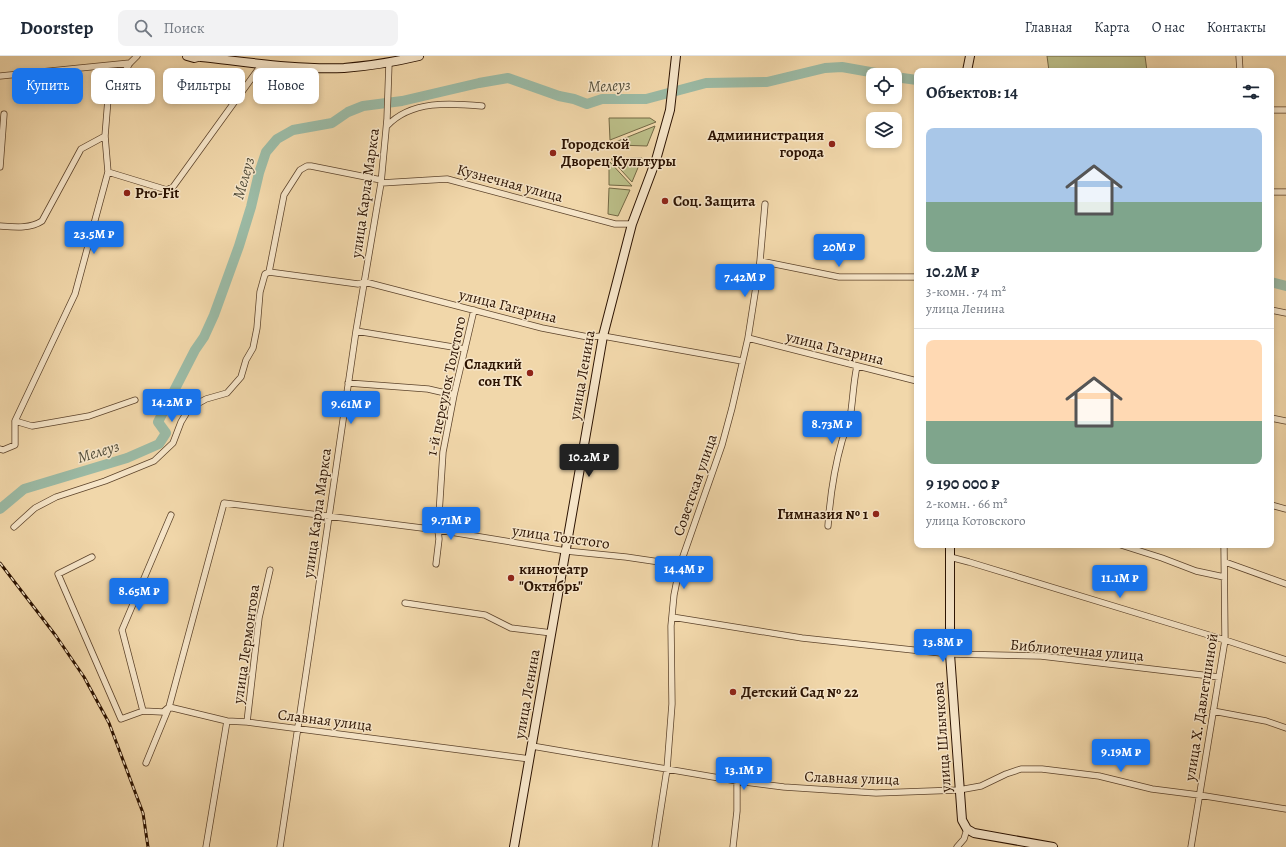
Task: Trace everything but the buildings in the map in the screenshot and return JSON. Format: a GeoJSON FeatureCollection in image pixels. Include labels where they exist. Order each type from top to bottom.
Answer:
{"type":"FeatureCollection","features":[{"type":"Feature","properties":{"kind":"main road"},"geometry":{"type":"LineString","coordinates":[[187,56],[194,58],[202,57],[262,64],[343,68],[389,63],[419,56]]}},
{"type":"Feature","properties":{"kind":"main road"},"geometry":{"type":"LineString","coordinates":[[236,56],[245,62]]}},
{"type":"Feature","properties":{"kind":"main road","name":"улица Ленина"},"geometry":{"type":"LineString","coordinates":[[514,847],[603,336],[632,224],[656,160],[670,110],[676,59]]}},
{"type":"Feature","properties":{"kind":"main road","name":"улица Шлычкова"},"geometry":{"type":"LineString","coordinates":[[950,548],[950,654],[962,820],[968,829]]}},
{"type":"Feature","properties":{"kind":"main road"},"geometry":{"type":"LineString","coordinates":[[968,829],[974,833],[1053,847]]}},
{"type":"Feature","properties":{"kind":"street"},"geometry":{"type":"LineString","coordinates":[[0,449],[3,450],[15,445],[15,422],[75,294],[108,172],[105,136],[108,99],[130,63],[137,56]]}},
{"type":"Feature","properties":{"kind":"street"},"geometry":{"type":"LineString","coordinates":[[1239,56],[1240,68]]}},
{"type":"Feature","properties":{"kind":"street"},"geometry":{"type":"LineString","coordinates":[[0,76],[130,63]]}},
{"type":"Feature","properties":{"kind":"street","name":"улица Карла Маркса"},"geometry":{"type":"LineString","coordinates":[[280,847],[348,383],[381,181],[387,119],[389,63]]}},
{"type":"Feature","properties":{"kind":"street"},"geometry":{"type":"LineString","coordinates":[[108,172],[167,190],[173,187],[262,64]]}},
{"type":"Feature","properties":{"kind":"street"},"geometry":{"type":"LineString","coordinates":[[386,126],[398,116],[425,106],[457,104],[482,106]]}},
{"type":"Feature","properties":{"kind":"street"},"geometry":{"type":"LineString","coordinates":[[1274,110],[1286,110]]}},
{"type":"Feature","properties":{"kind":"street"},"geometry":{"type":"LineString","coordinates":[[0,167],[4,114]]}},
{"type":"Feature","properties":{"kind":"street"},"geometry":{"type":"LineString","coordinates":[[0,226],[17,227],[36,225],[42,221],[81,149],[105,136]]}},
{"type":"Feature","properties":{"kind":"street","name":"Кузнечная улица"},"geometry":{"type":"LineString","coordinates":[[269,272],[284,195],[300,170],[307,166],[381,181],[447,179],[615,224],[632,224]]}},
{"type":"Feature","properties":{"kind":"street"},"geometry":{"type":"LineString","coordinates":[[1274,192],[1286,192]]}},
{"type":"Feature","properties":{"kind":"street","name":"Советская улица"},"geometry":{"type":"LineString","coordinates":[[655,847],[667,769],[672,704],[672,616],[674,596],[680,565],[722,445],[732,408],[748,338],[760,261],[765,204]]}},
{"type":"Feature","properties":{"kind":"street"},"geometry":{"type":"LineString","coordinates":[[760,261],[839,277],[914,277]]}},
{"type":"Feature","properties":{"kind":"street"},"geometry":{"type":"LineString","coordinates":[[14,527],[35,508],[56,497],[105,481],[154,461],[173,443],[181,422],[187,412],[206,399],[226,393],[241,377],[246,360],[253,348],[257,328],[260,292],[265,274],[269,272]]}},
{"type":"Feature","properties":{"kind":"street","name":"улица Гагарина"},"geometry":{"type":"LineString","coordinates":[[269,272],[358,284],[365,282],[542,328],[588,337],[603,336],[742,361]]}},
{"type":"Feature","properties":{"kind":"street","name":"1-й переулок Толстого"},"geometry":{"type":"LineString","coordinates":[[436,564],[439,539],[438,530],[443,452],[454,395],[474,310]]}},
{"type":"Feature","properties":{"kind":"street"},"geometry":{"type":"LineString","coordinates":[[1274,311],[1286,313]]}},
{"type":"Feature","properties":{"kind":"street"},"geometry":{"type":"LineString","coordinates":[[356,331],[465,349]]}},
{"type":"Feature","properties":{"kind":"street","name":"улица Гагарина"},"geometry":{"type":"LineString","coordinates":[[748,338],[914,380]]}},
{"type":"Feature","properties":{"kind":"street"},"geometry":{"type":"LineString","coordinates":[[828,526],[831,496],[842,440],[849,425],[857,366]]}},
{"type":"Feature","properties":{"kind":"street"},"geometry":{"type":"LineString","coordinates":[[348,383],[428,390],[454,395]]}},
{"type":"Feature","properties":{"kind":"street"},"geometry":{"type":"LineString","coordinates":[[15,422],[32,426],[89,416],[135,400]]}},
{"type":"Feature","properties":{"kind":"street"},"geometry":{"type":"LineString","coordinates":[[1274,419],[1286,421]]}},
{"type":"Feature","properties":{"kind":"street","name":"улица Толстого"},"geometry":{"type":"LineString","coordinates":[[169,707],[224,503],[438,530],[566,551],[626,557],[680,565]]}},
{"type":"Feature","properties":{"kind":"street"},"geometry":{"type":"LineString","coordinates":[[1274,506],[1286,510]]}},
{"type":"Feature","properties":{"kind":"street"},"geometry":{"type":"LineString","coordinates":[[143,711],[122,630],[171,515]]}},
{"type":"Feature","properties":{"kind":"street"},"geometry":{"type":"LineString","coordinates":[[1130,548],[1196,571],[1224,577]]}},
{"type":"Feature","properties":{"kind":"street","name":"улица Х. Давлетшиной"},"geometry":{"type":"LineString","coordinates":[[1191,847],[1225,640],[1224,548]]}},
{"type":"Feature","properties":{"kind":"street","name":"Славная улица"},"geometry":{"type":"LineString","coordinates":[[92,557],[58,574],[121,719],[143,711],[163,712],[169,707],[227,721],[247,722],[530,759]]}},
{"type":"Feature","properties":{"kind":"street"},"geometry":{"type":"LineString","coordinates":[[950,557],[1225,640],[1286,660]]}},
{"type":"Feature","properties":{"kind":"street"},"geometry":{"type":"LineString","coordinates":[[1225,562],[1286,584]]}},
{"type":"Feature","properties":{"kind":"street","name":"улица Лермонтова"},"geometry":{"type":"LineString","coordinates":[[247,722],[259,618],[270,570]]}},
{"type":"Feature","properties":{"kind":"street"},"geometry":{"type":"LineString","coordinates":[[405,603],[485,615],[511,628],[552,633]]}},
{"type":"Feature","properties":{"kind":"street","name":"Библиотечная улица"},"geometry":{"type":"LineString","coordinates":[[672,616],[802,638],[950,654],[1041,656],[1218,678]]}},
{"type":"Feature","properties":{"kind":"street"},"geometry":{"type":"LineString","coordinates":[[146,763],[169,707]]}},
{"type":"Feature","properties":{"kind":"street"},"geometry":{"type":"LineString","coordinates":[[1213,711],[1266,721],[1286,728]]}},
{"type":"Feature","properties":{"kind":"street","name":"улица Лермонтова"},"geometry":{"type":"LineString","coordinates":[[206,847],[227,721]]}},
{"type":"Feature","properties":{"kind":"street","name":"Славная улица"},"geometry":{"type":"LineString","coordinates":[[532,746],[737,781],[784,787],[876,793],[960,790],[981,786],[1021,769],[1042,769],[1099,776],[1152,789],[1199,794],[1286,809]]}},
{"type":"Feature","properties":{"kind":"street"},"geometry":{"type":"LineString","coordinates":[[733,847],[737,812],[737,781]]}},
{"type":"Feature","properties":{"kind":"street"},"geometry":{"type":"LineString","coordinates":[[957,847],[964,839],[968,829]]}},
{"type":"Feature","properties":{"kind":"green space"},"geometry":{"type":"Polygon","coordinates":[[[1047,56],[1145,56],[1147,68],[1049,68],[1047,56]]]}},
{"type":"Feature","properties":{"kind":"green space"},"geometry":{"type":"Polygon","coordinates":[[[609,118],[650,118],[656,122],[610,140],[609,118]]]}},
{"type":"Feature","properties":{"kind":"green space"},"geometry":{"type":"Polygon","coordinates":[[[655,126],[647,146],[617,145],[613,143],[655,126]]]}},
{"type":"Feature","properties":{"kind":"green space"},"geometry":{"type":"Polygon","coordinates":[[[642,158],[632,182],[611,159],[642,158]]]}},
{"type":"Feature","properties":{"kind":"green space"},"geometry":{"type":"Polygon","coordinates":[[[609,161],[632,186],[609,185],[609,161]]]}},
{"type":"Feature","properties":{"kind":"green space"},"geometry":{"type":"Polygon","coordinates":[[[609,188],[630,190],[618,216],[608,214],[609,188]]]}},
{"type":"Feature","properties":{"kind":"waterway","name":"Мелеуз"},"geometry":{"type":"LineString","coordinates":[[0,509],[24,489],[127,458],[159,444],[166,433],[158,422],[195,350],[204,337],[214,315],[239,246],[266,152],[277,139],[293,130],[332,123],[348,112],[363,106],[402,101],[479,83],[508,78],[587,104],[602,99],[646,99],[706,83],[767,82],[825,68],[842,67],[866,71]]}},
{"type":"Feature","properties":{"kind":"waterway","name":"Мелеуз"},"geometry":{"type":"LineString","coordinates":[[902,78],[914,80]]}},
{"type":"Feature","properties":{"kind":"waterway","name":"Мелеуз"},"geometry":{"type":"LineString","coordinates":[[1274,283],[1286,286]]}},
{"type":"Feature","properties":{"kind":"railway"},"geometry":{"type":"LineString","coordinates":[[0,563],[56,636],[84,677],[109,723],[143,813],[148,847]]}},
{"type":"Feature","properties":{"kind":"place","name":"Адмиинистрация города"},"geometry":{"type":"Point","coordinates":[832,144]}},
{"type":"Feature","properties":{"kind":"place","name":"Городской Дворец Культуры"},"geometry":{"type":"Point","coordinates":[553,153]}},
{"type":"Feature","properties":{"kind":"place","name":"Pro-Fit"},"geometry":{"type":"Point","coordinates":[127,193]}},
{"type":"Feature","properties":{"kind":"place","name":"Соц. Защита"},"geometry":{"type":"Point","coordinates":[665,201]}},
{"type":"Feature","properties":{"kind":"place","name":"Сладкий сон ТК"},"geometry":{"type":"Point","coordinates":[530,373]}},
{"type":"Feature","properties":{"kind":"place","name":"Гимназия № 1"},"geometry":{"type":"Point","coordinates":[876,514]}},
{"type":"Feature","properties":{"kind":"place","name":"кинотеатр \"Октябрь\""},"geometry":{"type":"Point","coordinates":[511,578]}},
{"type":"Feature","properties":{"kind":"place","name":"Детский Сад № 22"},"geometry":{"type":"Point","coordinates":[733,692]}}]}
